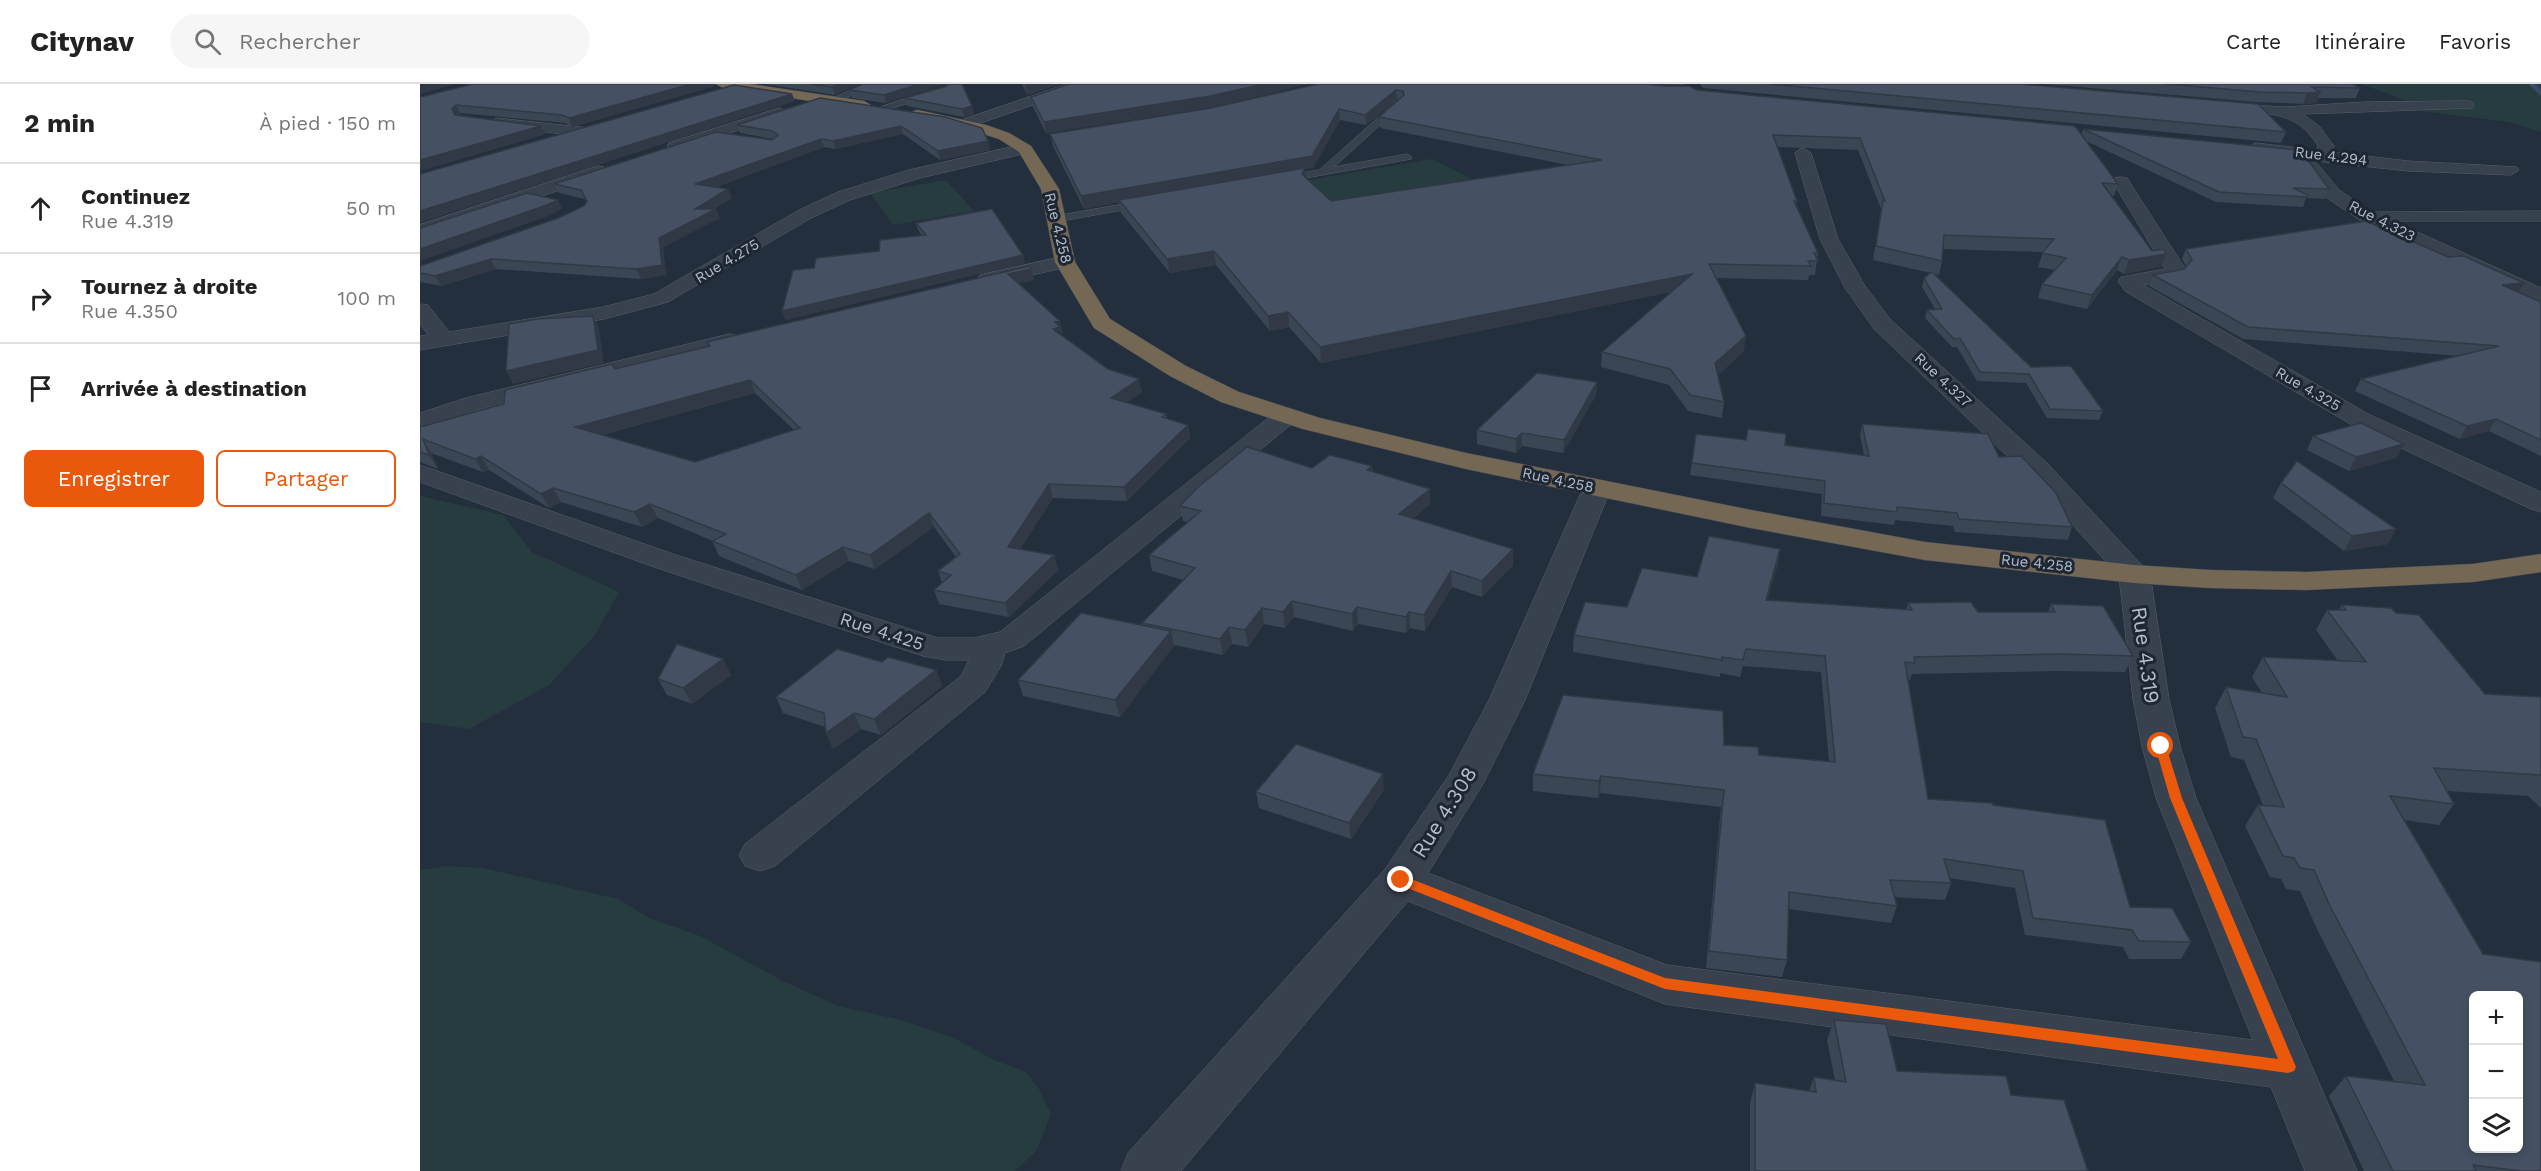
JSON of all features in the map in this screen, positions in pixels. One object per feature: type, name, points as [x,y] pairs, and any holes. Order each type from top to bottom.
[{"type":"highway","points":[[724,88],[827,99],[967,123],[1029,145]]},
{"type":"highway","name":"Rue 4.258","points":[[1029,145],[1050,189],[1065,262],[1102,323],[1178,371],[1230,397],[1312,424],[1455,459],[1925,551],[2134,574],[2210,579],[2306,581],[2473,573],[2541,563]]},
{"type":"street","points":[[778,92],[802,84]]},
{"type":"street","points":[[967,123],[1080,84]]},
{"type":"street","points":[[658,146],[680,144],[827,99]]},
{"type":"street","points":[[2207,106],[2284,111],[2358,106],[2466,105]]},
{"type":"street","points":[[2284,111],[2320,136],[2326,146],[2324,153],[2319,154]]},
{"type":"street","points":[[476,119],[635,138]]},
{"type":"street","points":[[545,142],[613,121]]},
{"type":"street","name":"Rue 4.275","points":[[420,343],[604,313],[652,301],[679,290],[805,214],[844,196],[915,174],[1029,145]]},
{"type":"street","name":"Rue 4.294","points":[[2236,146],[2408,166],[2511,170]]},
{"type":"street","name":"Rue 4.327","points":[[1803,153],[1829,239],[1855,288],[1882,324],[2038,470],[2134,574]]},
{"type":"street","name":"Rue 4.323","points":[[2319,154],[2303,159],[2315,169],[2333,194],[2366,216],[2541,296]]},
{"type":"street","points":[[420,231],[615,166]]},
{"type":"street","name":"Rue 4.325","points":[[2121,182],[2173,266],[2175,273],[2128,280],[2128,283],[2361,420],[2541,503]]},
{"type":"street","points":[[528,195],[561,201]]},
{"type":"street","points":[[2366,216],[2541,216]]},
{"type":"street","points":[[964,284],[1065,262]]},
{"type":"street","points":[[420,310],[443,339]]},
{"type":"street","points":[[420,421],[476,403],[755,335]]},
{"type":"street","name":"Rue 4.425","points":[[420,473],[665,561],[935,648],[965,652],[989,648],[1012,639],[1286,416]]},
{"type":"street","name":"Rue 4.308","points":[[1147,1171],[1401,880],[1465,782],[1491,731],[1597,488]]},
{"type":"street","name":"Rue 4.319","points":[[2134,574],[2151,699],[2161,746],[2176,798],[2331,1171]]},
{"type":"street","points":[[760,855],[973,684],[984,666],[989,648]]},
{"type":"street","points":[[1401,880],[1665,984],[2288,1067]]},
{"type":"lane","points":[[827,99],[873,84]]},
{"type":"lane","points":[[884,108],[945,89]]},
{"type":"lane","points":[[1321,172],[1399,104]]},
{"type":"lane","points":[[712,134],[732,137]]},
{"type":"lane","points":[[1263,183],[1407,157]]},
{"type":"lane","points":[[1056,219],[1160,201]]},
{"type":"green space","points":[[2361,84],[2541,84],[2541,132],[2509,122],[2421,111],[2400,98]]},
{"type":"green space","points":[[1432,159],[1474,180],[1339,205],[1303,181]]},
{"type":"green space","points":[[946,180],[974,211],[893,225],[870,193]]},
{"type":"green space","points":[[420,496],[503,515],[532,552],[619,592],[595,635],[549,685],[469,729],[420,722]]},
{"type":"green space","points":[[447,866],[483,868],[618,899],[649,918],[700,936],[785,982],[838,1006],[901,1020],[954,1038],[994,1060],[1026,1072],[1039,1089],[1051,1114],[1037,1150],[1015,1171],[420,1171],[420,870]]},
{"type":"building","points":[[473,84],[691,84],[569,118],[562,115],[456,105],[452,109],[455,115],[541,126],[420,160],[420,97]]},
{"type":"building","points":[[810,84],[840,84],[832,87]]},
{"type":"building","points":[[863,84],[919,84],[884,95],[849,90]]},
{"type":"building","points":[[948,84],[962,84],[972,106],[962,109],[905,98],[947,86]]},
{"type":"building","points":[[1069,84],[1264,84],[1210,96],[1044,122],[1031,97]]},
{"type":"building","points":[[1318,84],[1689,86],[1697,90],[2075,126],[2118,184],[2102,183],[2152,251],[2164,249],[2166,254],[2129,260],[2122,257],[2092,295],[2042,284],[2066,258],[2042,253],[2054,239],[1944,235],[1942,261],[1876,246],[1883,200],[1885,201],[1860,138],[1773,135],[1797,201],[1794,201],[1818,253],[1814,253],[1818,261],[1808,261],[1811,266],[1709,264],[1746,336],[1715,363],[1724,402],[1690,395],[1670,369],[1602,352],[1692,274],[1320,347],[1288,312],[1268,316],[1214,251],[1167,259],[1119,200],[1305,168],[1302,174],[1331,201],[1602,160],[1379,117],[1404,95],[1403,91],[1396,90],[1365,115],[1339,109],[1312,156],[1081,196],[1050,134],[1211,108]]},
{"type":"building","points":[[1770,84],[2019,84],[2258,104],[2286,132]]},
{"type":"building","points":[[2166,84],[2352,84],[2360,88],[2312,87],[2320,92],[2307,93],[2260,92]]},
{"type":"building","points":[[734,85],[792,94],[420,211],[420,174]]},
{"type":"building","points":[[820,98],[945,117],[982,128],[988,141],[938,151],[901,126],[833,141],[821,139],[695,184],[728,189],[695,209],[716,209],[659,238],[662,265],[636,269],[491,259],[435,276],[420,273],[420,266],[558,218],[584,206],[587,201],[581,190],[554,184],[716,132],[772,140],[778,135],[772,131],[737,125]]},
{"type":"building","points":[[2083,129],[2297,150],[2311,164],[2329,189],[2293,188],[2308,195],[2307,197],[2219,192]]},
{"type":"building","points":[[527,193],[558,200],[420,249],[420,228]]},
{"type":"building","points":[[992,209],[1023,255],[782,311],[793,270],[814,268],[816,258],[879,251],[880,240],[926,235],[916,223]]},
{"type":"building","points":[[2366,221],[2448,257],[2463,256],[2524,283],[2502,285],[2541,302],[2541,440],[2496,419],[2467,426],[2361,379],[2499,346],[2248,327],[2153,275],[2184,269],[2192,260],[2186,249]]},
{"type":"building","points":[[1030,266],[1031,269],[1008,274],[1060,321],[1055,322],[1060,327],[1053,329],[1108,369],[1139,379],[1111,398],[1166,414],[1162,417],[1188,425],[1124,487],[1049,484],[1008,547],[1054,555],[1005,603],[934,590],[951,575],[938,571],[960,554],[929,513],[870,555],[843,547],[796,575],[712,541],[726,534],[650,504],[634,512],[553,488],[541,494],[481,456],[475,459],[423,439],[429,455],[420,452],[420,427],[504,404],[505,390],[612,364],[615,369],[710,346],[707,342]],"holes":[[[750,380],[800,428],[695,462],[575,427]]]},
{"type":"building","points":[[1932,272],[2031,367],[2071,366],[2103,411],[2050,409],[2029,374],[1980,372],[1960,338],[1954,339],[1927,310],[1942,309],[1924,278]]},
{"type":"building","points":[[593,316],[598,350],[506,371],[509,324],[537,319]]},
{"type":"building","points":[[1537,373],[1597,382],[1564,440],[1522,433],[1516,439],[1477,430]]},
{"type":"building","points":[[2361,423],[2404,444],[2356,457],[2313,436]]},
{"type":"building","points":[[1862,424],[1988,434],[1999,457],[2021,456],[2056,493],[2072,527],[1959,519],[1957,513],[1897,507],[1897,512],[1824,503],[1825,481],[1692,463],[1696,434],[1746,440],[1748,429],[1786,434],[1785,445],[1869,456]]},
{"type":"building","points":[[1247,447],[1312,468],[1330,455],[1372,466],[1367,470],[1430,489],[1399,514],[1513,549],[1482,581],[1451,571],[1424,615],[1409,612],[1406,617],[1357,607],[1352,614],[1292,601],[1283,612],[1262,608],[1245,630],[1229,627],[1220,639],[1142,623],[1195,568],[1149,555],[1201,511],[1180,506],[1197,488]]},
{"type":"building","points":[[2297,461],[2396,529],[2352,536],[2281,483]]},
{"type":"building","points":[[1709,536],[1780,549],[1766,600],[1912,610],[1908,603],[1971,602],[1978,612],[2055,612],[2051,604],[2103,606],[2133,656],[2062,654],[1914,657],[1915,663],[1905,662],[1928,799],[1992,803],[1993,805],[2105,820],[2130,907],[2172,908],[2191,942],[2139,941],[2132,930],[2033,918],[2023,871],[1944,859],[1951,883],[1890,880],[1897,906],[1789,892],[1787,960],[1709,951],[1724,790],[1601,776],[1599,781],[1533,774],[1563,695],[1723,711],[1724,745],[1758,747],[1759,755],[1835,762],[1825,656],[1746,649],[1743,660],[1722,657],[1722,660],[1574,635],[1585,602],[1627,607],[1642,568],[1697,577]]},
{"type":"building","points":[[2342,605],[2391,608],[2396,613],[2419,615],[2485,694],[2541,697],[2541,775],[2434,768],[2454,804],[2390,796],[2483,954],[2541,962],[2541,1171],[2520,1171],[2473,1165],[2476,1171],[2393,1171],[2346,1076],[2425,1085],[2330,906],[2314,870],[2300,868],[2294,858],[2283,856],[2258,805],[2284,807],[2256,739],[2243,737],[2226,687],[2287,697],[2263,657],[2366,662],[2327,610],[2346,610]]},
{"type":"building","points":[[1081,613],[1171,631],[1115,700],[1018,680]]},
{"type":"building","points":[[677,644],[723,659],[683,688],[658,679]]},
{"type":"building","points":[[837,649],[882,662],[888,657],[936,670],[874,719],[854,713],[826,733],[824,713],[776,697]]},
{"type":"building","points":[[1296,744],[1383,774],[1349,823],[1256,792]]},
{"type":"building","points":[[1834,1020],[1886,1024],[1897,1071],[2006,1076],[2011,1095],[2064,1100],[2088,1171],[1755,1171],[1755,1083],[1816,1092],[1814,1077],[1846,1082]]},
{"type":"waterway","points":[[2532,84],[2541,93]]},
{"type":"route","points":[[1401,880],[1665,984],[2288,1067],[2176,798],[2161,746]]}]
